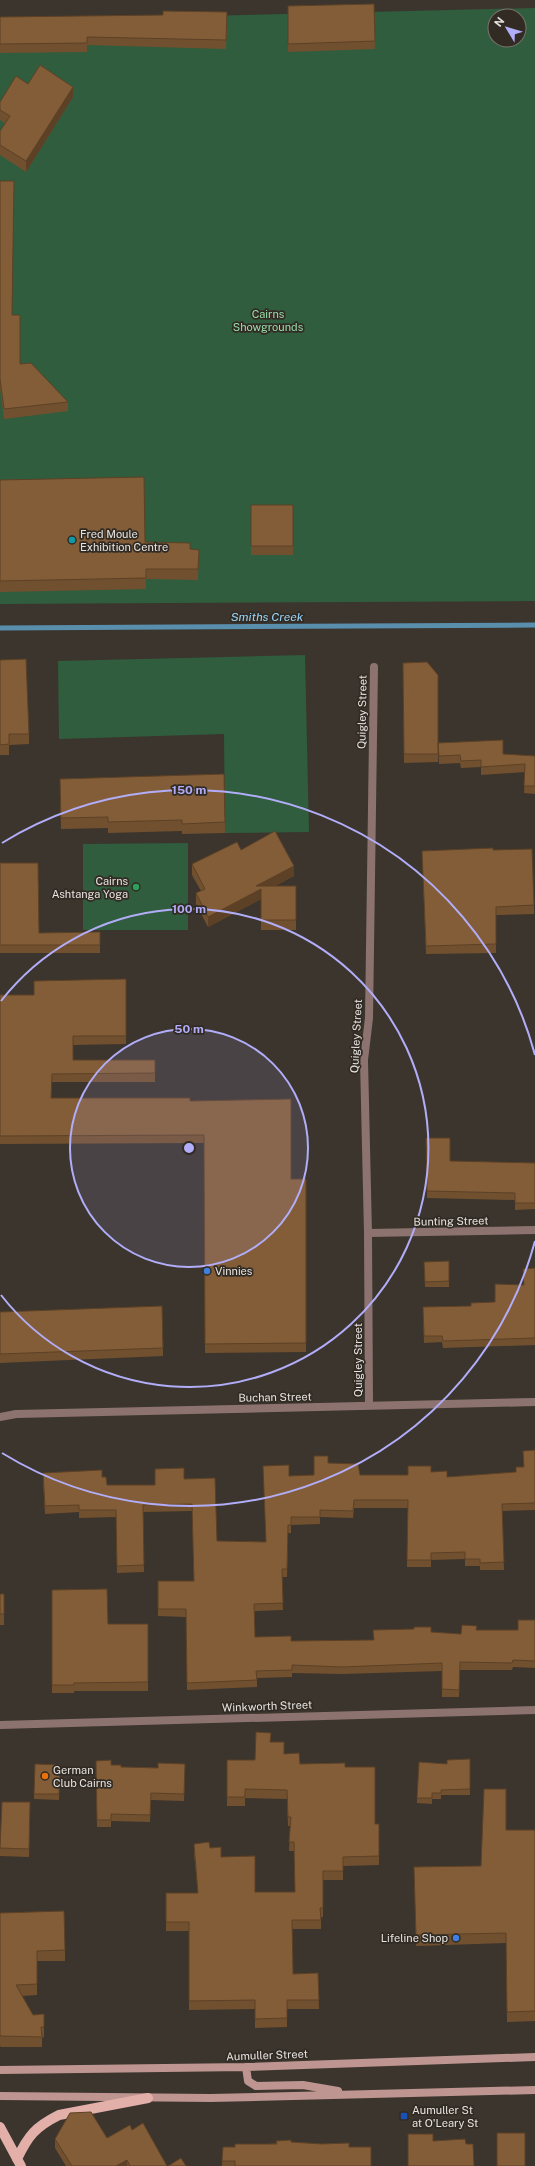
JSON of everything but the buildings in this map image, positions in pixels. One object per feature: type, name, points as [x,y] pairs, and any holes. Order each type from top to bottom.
[{"type":"main road","name":"Aumuller Street","points":[[0,2070],[246,2067],[535,2057]]},
{"type":"main road","points":[[246,2067],[248,2081],[256,2086],[303,2085],[355,2094]]},
{"type":"main road","points":[[0,2096],[210,2098],[535,2090]]},
{"type":"main road","points":[[19,2163],[27,2138],[49,2120],[59,2116],[148,2098]]},
{"type":"main road","points":[[0,2127],[19,2163]]},
{"type":"street","name":"Quigley Street","points":[[369,1406],[368,1233],[364,1060],[369,1018],[374,667]]},
{"type":"street","name":"Bunting Street","points":[[368,1233],[535,1230]]},
{"type":"street","name":"Buchan Street","points":[[0,1413],[16,1414],[535,1402]]},
{"type":"street","name":"Buchan Street","points":[[0,1417],[16,1414]]},
{"type":"street","name":"Winkworth Street","points":[[0,1725],[535,1710]]},
{"type":"green space","name":"Cairns Showgrounds","points":[[527,8],[535,8],[535,601],[0,604],[0,21],[487,9],[487,48],[527,48]]},
{"type":"green space","points":[[305,655],[309,832],[225,833],[224,734],[59,739],[58,661]]},
{"type":"green space","name":"Cairns Ashtanga Yoga","points":[[188,843],[188,930],[83,930],[83,844]]},
{"type":"waterway","name":"Smiths Creek","points":[[0,628],[535,625]]},
{"type":"place","name":"Fred Moule Exhibition Centre","points":[[72,540]]},
{"type":"place","name":"Cairns Ashtanga Yoga","points":[[136,887]]},
{"type":"place","name":"Vinnies","points":[[207,1271]]},
{"type":"place","name":"German Club Cairns","points":[[45,1776]]},
{"type":"place","name":"Lifeline Shop","points":[[456,1938]]},
{"type":"place","name":"Aumuller St at O'Leary St","points":[[404,2116]]}]
